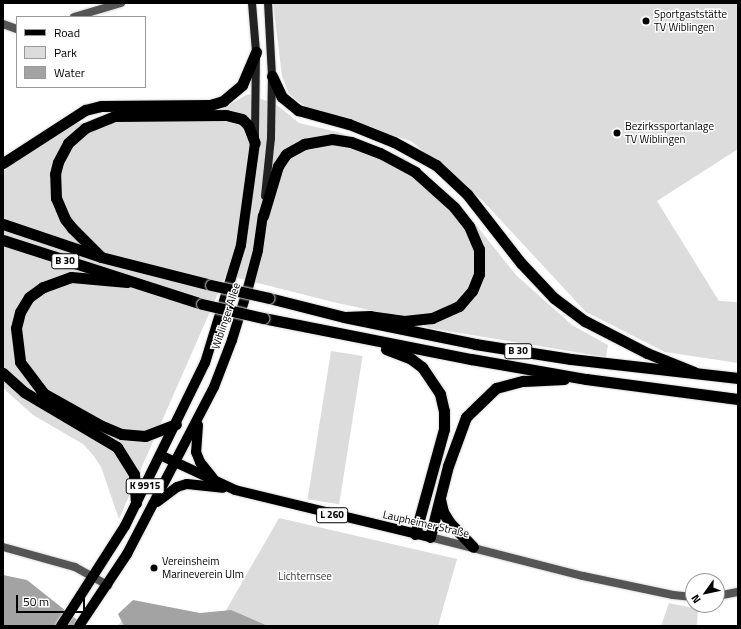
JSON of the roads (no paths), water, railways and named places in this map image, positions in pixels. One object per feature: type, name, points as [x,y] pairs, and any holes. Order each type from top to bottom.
[{"type":"highway","points":[[3,162],[85,110],[101,106],[210,104],[223,101],[242,85],[256,52]]},
{"type":"highway","points":[[272,76],[282,97],[298,110],[349,124],[394,142],[436,165],[467,194],[520,263],[554,298],[584,321],[647,353],[694,372]]},
{"type":"highway","points":[[101,257],[65,219],[56,198],[55,174],[58,162],[68,143],[85,128],[114,116],[226,115],[242,119],[248,125],[255,143]]},
{"type":"highway","points":[[263,216],[278,166],[286,154],[304,144],[332,139],[350,142],[380,153],[415,172],[454,207],[470,226],[479,249],[479,274],[472,291],[458,306],[432,318],[404,321],[370,316],[344,317]]},
{"type":"highway","name":"B 30","points":[[3,224],[101,257],[344,317],[468,342],[571,359],[738,378]]},
{"type":"highway","name":"B 30","points":[[3,240],[127,282],[202,304],[263,318],[362,338],[586,378],[738,399]]},
{"type":"highway","points":[[127,282],[71,277],[43,287],[29,297],[20,312],[16,328],[20,362],[43,393],[100,425],[121,434],[146,436],[176,424]]},
{"type":"highway","points":[[362,338],[375,347],[410,358],[422,367],[440,394],[444,411],[444,429],[414,534]]},
{"type":"highway","points":[[3,373],[24,392],[117,447],[134,474],[136,503]]},
{"type":"highway","points":[[430,537],[460,427],[466,417],[484,397],[496,388],[523,381],[586,378]]},
{"type":"highway","points":[[440,498],[443,512],[450,523],[473,547]]},
{"type":"main road","name":"Wiblinger Allee","points":[[95,576],[130,517],[205,363],[241,245],[255,143],[256,52],[252,3]]},
{"type":"main road","name":"Wiblinger Allee","points":[[79,626],[108,585],[154,505],[202,410],[232,340],[258,250],[263,216],[271,138],[272,76],[268,3]]},
{"type":"main road","name":"L 260","points":[[202,410],[197,432],[196,452],[200,462],[216,481]]},
{"type":"main road","name":"Laupheimer Straße","points":[[160,455],[235,490],[430,537]]},
{"type":"main road","points":[[154,505],[177,487],[187,484],[235,490]]},
{"type":"main road","name":"K 9915","points":[[62,626],[95,576]]},
{"type":"street","points":[[77,16],[121,3]]},
{"type":"street","points":[[3,24],[16,29]]},
{"type":"street","name":"Laupheimer Straße","points":[[430,537],[583,576],[685,596]]},
{"type":"street","points":[[3,547],[95,576],[108,585]]},
{"type":"street","points":[[725,595],[738,592]]},
{"type":"water","points":[[3,575],[27,580],[85,626],[3,626]]},
{"type":"water","points":[[133,600],[200,613],[231,610],[268,626],[124,626],[118,614]]},
{"type":"place","name":"Sportgaststätte TV Wiblingen","points":[[646,21]]},
{"type":"place","name":"Bezirkssportanlage TV Wiblingen","points":[[617,133]]},
{"type":"place","name":"Vereinsheim Marineverein Ulm","points":[[154,568]]},
{"type":"park label","name":"Lichternsee","points":[[305,576]]}]
